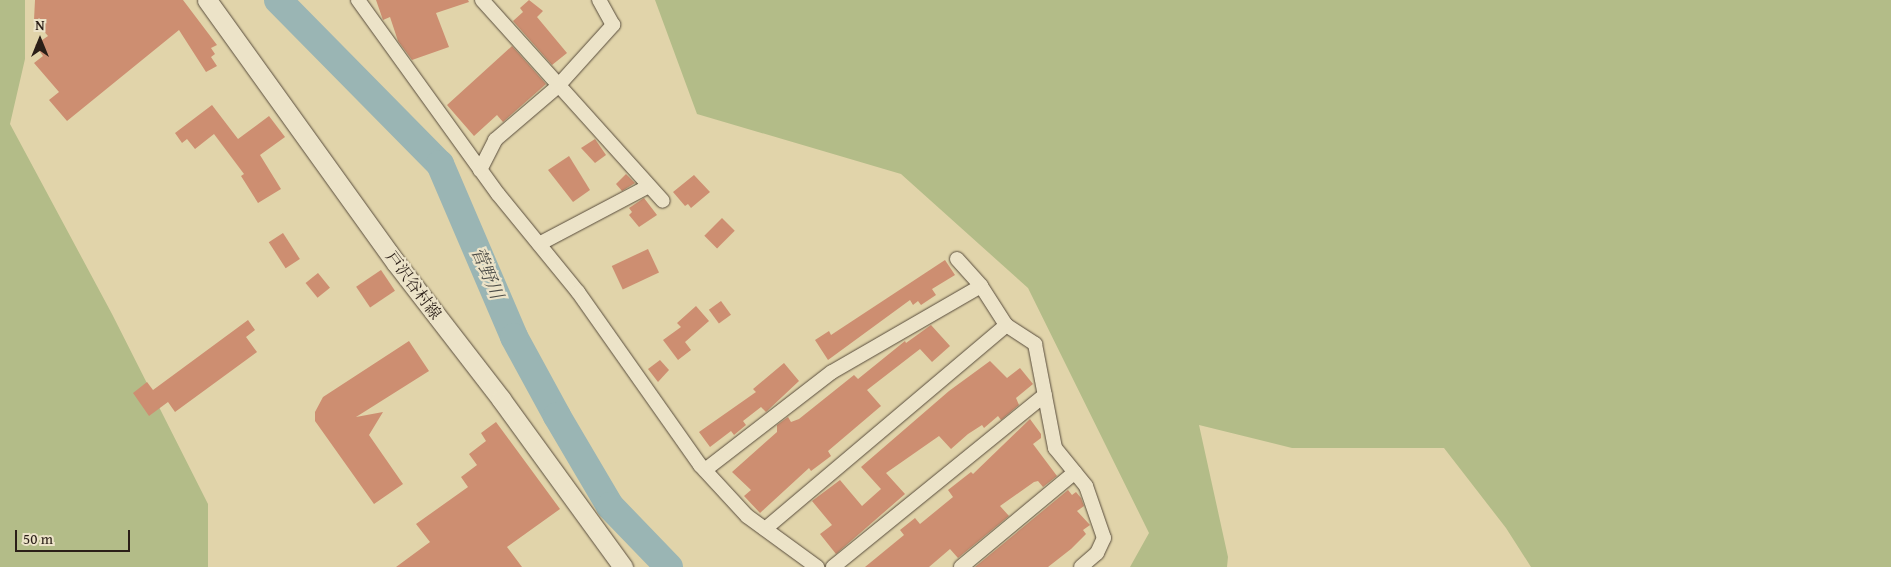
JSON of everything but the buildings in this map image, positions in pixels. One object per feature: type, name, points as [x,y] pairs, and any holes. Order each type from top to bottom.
[{"type":"main road","name":"戸沢谷村線","points":[[207,0],[396,263],[501,399],[623,567]]},
{"type":"street","points":[[358,0],[480,170],[578,292],[705,470],[747,516],[817,567]]},
{"type":"street","points":[[482,0],[557,87],[663,201]]},
{"type":"street","points":[[480,170],[495,140],[557,87],[613,25],[599,0]]},
{"type":"street","points":[[539,244],[649,186]]},
{"type":"street","points":[[957,259],[981,286],[1006,326],[1035,344],[1055,448],[1086,486],[1104,538],[1097,553],[1081,567]]},
{"type":"street","points":[[705,470],[832,372],[981,286]]},
{"type":"street","points":[[765,530],[1006,326]]},
{"type":"street","points":[[833,567],[1045,395]]},
{"type":"street","points":[[961,567],[1075,472]]},
{"type":"green space","points":[[0,0],[25,0],[25,59],[10,124],[112,314],[208,504],[208,567],[0,567]]},
{"type":"green space","points":[[655,0],[1891,0],[1891,567],[1531,567],[1506,528],[1444,448],[1292,448],[1199,425],[1228,557],[1227,567],[1130,567],[1149,533],[1028,288],[901,174],[697,114]]},
{"type":"waterway","name":"菅野川","points":[[278,0],[440,164],[514,337],[557,416],[610,506],[669,567]]}]
